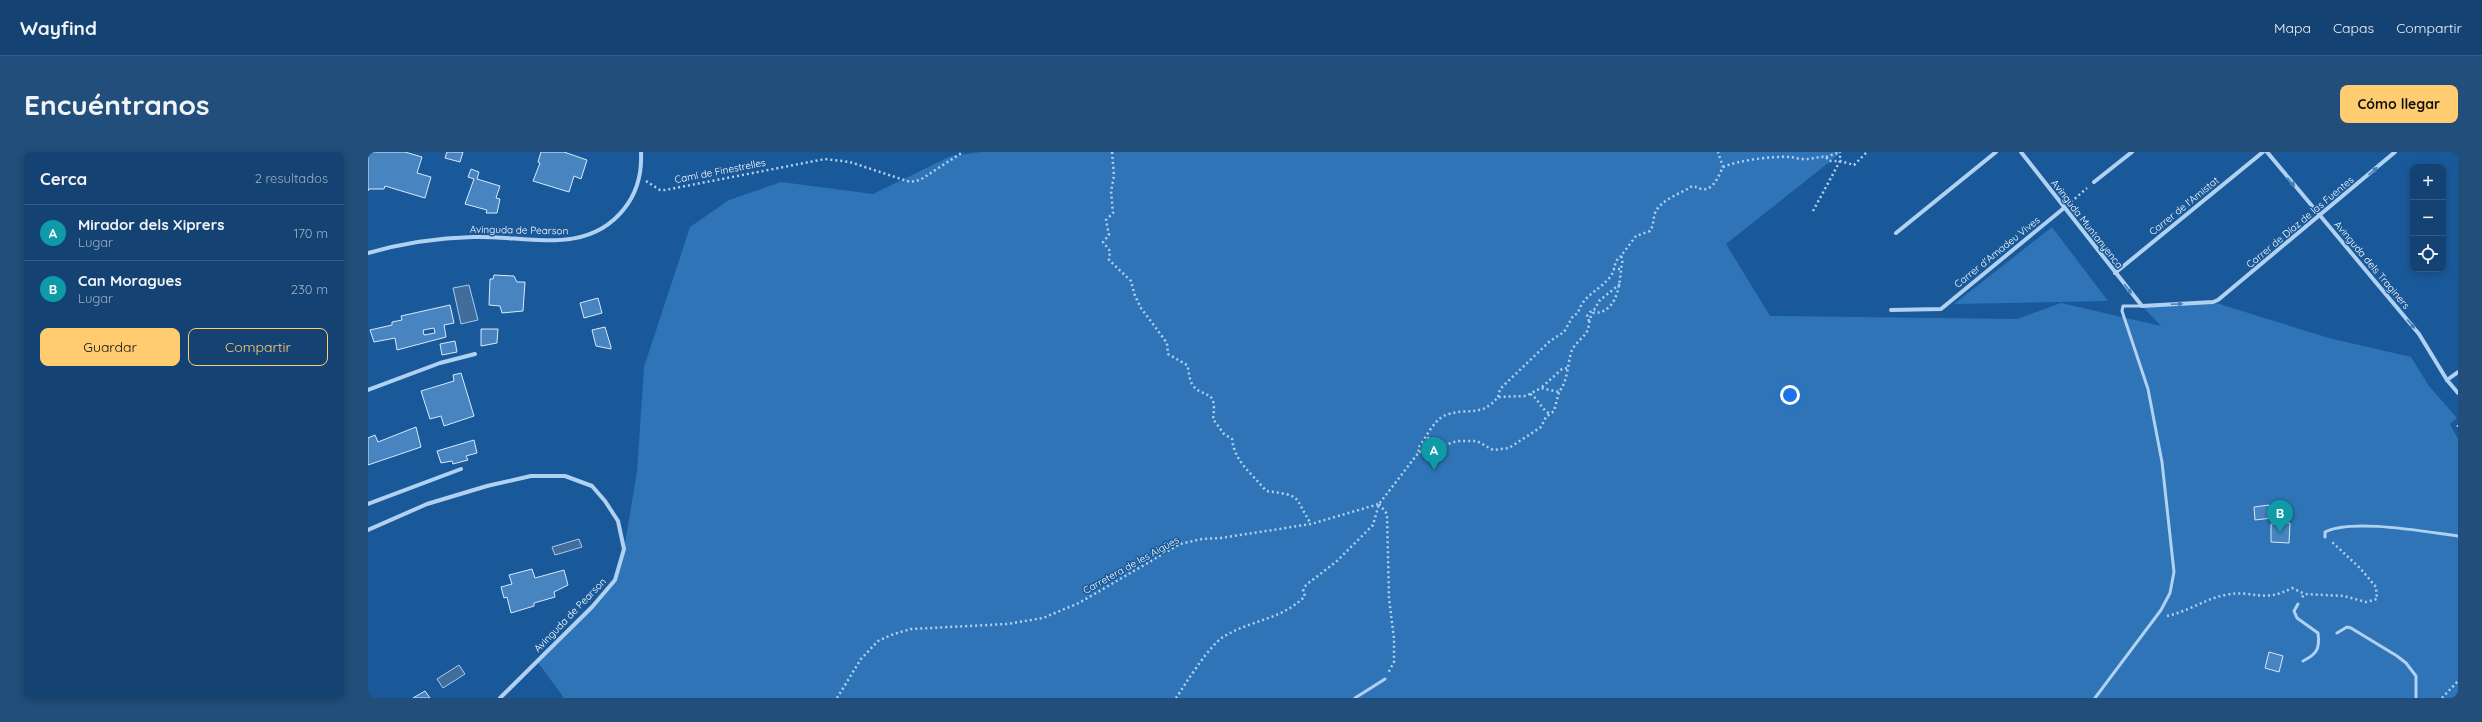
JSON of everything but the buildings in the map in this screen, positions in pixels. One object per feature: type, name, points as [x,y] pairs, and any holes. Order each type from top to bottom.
[{"type":"street","name":"Avinguda de Pearson","points":[[368,253],[401,244],[438,239],[475,237],[529,240],[578,239],[602,230],[617,218],[630,201],[639,176],[640,152]]},
{"type":"street","points":[[1896,233],[1996,152]]},
{"type":"street","name":"Avinguda Muntanyenca","points":[[2021,152],[2142,306]]},
{"type":"street","points":[[2094,182],[2132,152]]},
{"type":"street","name":"Carrer de l'Amistat","points":[[2115,273],[2263,152]]},
{"type":"street","name":"Avinguda dels Traginers","points":[[2267,152],[2419,334],[2447,380],[2458,393]]},
{"type":"street","name":"Carrer de Díaz de las Fuentes","points":[[2142,306],[2213,302],[2320,216],[2395,152]]},
{"type":"street","name":"Carrer d'Amadeu Vives","points":[[1891,310],[1941,309],[2064,208]]},
{"type":"street","points":[[368,390],[440,363],[475,354]]},
{"type":"street","points":[[2447,380],[2458,372]]},
{"type":"street","points":[[368,504],[461,469]]},
{"type":"street","name":"Avinguda de Pearson","points":[[368,530],[428,504],[487,486],[531,476],[565,476],[592,486],[605,501],[618,520],[624,550],[615,580],[592,607],[500,698]]},
{"type":"lane","points":[[2095,698],[2155,618],[2170,593],[2174,560],[2162,462],[2148,389],[2122,311],[2124,306],[2142,306]]},
{"type":"lane","points":[[2325,537],[2325,532],[2333,528],[2375,526],[2458,536]]},
{"type":"lane","points":[[2298,604],[2294,611],[2297,618],[2318,633],[2320,646],[2315,655],[2303,661]]},
{"type":"lane","points":[[2337,632],[2347,627],[2351,628],[2397,656],[2416,676],[2416,698]]},
{"type":"lane","points":[[1354,698],[1385,679]]},
{"type":"path","name":"Camí de Finestrelles","points":[[639,176],[660,190],[665,190],[825,158],[850,162],[904,181],[915,182],[963,152]]},
{"type":"path","points":[[1112,152],[1114,176],[1111,191],[1113,213],[1106,220],[1109,234],[1103,242],[1110,251],[1109,260],[1132,281],[1135,296],[1141,308],[1167,342],[1168,354],[1187,365],[1192,384],[1213,400],[1213,419],[1224,434],[1232,439],[1234,452],[1241,464],[1255,477],[1266,491],[1287,493],[1295,496],[1311,524]]},
{"type":"path","points":[[1176,698],[1197,666],[1221,638],[1246,625],[1280,615],[1297,604],[1305,596],[1303,591],[1306,585],[1337,561],[1373,525],[1379,504],[1419,452],[1418,448],[1428,437],[1433,425],[1446,415],[1465,412],[1473,413],[1492,404],[1498,397],[1500,389],[1546,347],[1550,340],[1564,332],[1570,320],[1578,313],[1581,303],[1610,278],[1617,258],[1621,256],[1636,236],[1650,231],[1654,223],[1656,212],[1670,198],[1692,186],[1702,189],[1709,188],[1716,181],[1723,167],[1718,152]]},
{"type":"path","points":[[1723,167],[1738,162],[1770,158],[1791,157],[1804,160],[1814,156],[1826,157],[1840,152],[1840,161],[1813,211]]},
{"type":"path","points":[[1826,157],[1829,161],[1840,161],[1854,165],[1868,152]]},
{"type":"path","points":[[2073,200],[2094,182]]},
{"type":"path","points":[[1595,312],[1608,310],[1615,300],[1620,284],[1621,269],[1624,262],[1621,256]]},
{"type":"path","points":[[1613,269],[1621,269]]},
{"type":"path","points":[[1429,446],[1442,446],[1457,441],[1477,441],[1493,450],[1509,448],[1541,427],[1546,417],[1554,411],[1559,392],[1564,386],[1571,352],[1574,345],[1586,333],[1589,321],[1600,300],[1620,284]]},
{"type":"path","points":[[1498,397],[1529,394],[1547,384],[1562,369],[1568,368]]},
{"type":"path","points":[[1547,384],[1548,388]]},
{"type":"path","points":[[1541,388],[1548,388],[1559,392]]},
{"type":"path","points":[[1529,394],[1535,397],[1540,408],[1550,414]]},
{"type":"path","points":[[1419,452],[1425,451],[1429,446],[1428,437]]},
{"type":"path","points":[[1379,504],[1386,514],[1390,598],[1394,639],[1394,662],[1385,679]]},
{"type":"path","name":"Carretera de les Aigües","points":[[837,698],[861,659],[878,641],[894,634],[911,629],[1007,624],[1043,618],[1079,603],[1180,544],[1202,539],[1221,538],[1311,524],[1379,504]]},
{"type":"path","points":[[2155,618],[2178,614],[2226,594],[2251,594],[2266,597],[2278,595],[2292,588],[2305,594],[2344,596],[2366,602],[2377,599],[2376,587],[2368,577],[2336,545],[2325,537]]},
{"type":"path","points":[[2298,604],[2305,594]]},
{"type":"path","points":[[2442,698],[2458,681]]},
{"type":"shaded area","points":[[981,152],[1842,152],[1726,244],[1770,316],[2017,319],[2061,303],[2161,326],[2142,306],[2213,302],[2329,338],[2411,357],[2429,386],[2457,418],[2450,424],[2458,439],[2458,698],[564,698],[537,661],[615,580],[624,549],[637,472],[644,367],[690,227],[729,200],[781,182],[873,194],[951,156]]},
{"type":"shaded area","points":[[2052,227],[2108,301],[1954,304]]},
{"type":"shaded area","points":[[469,285],[478,320],[461,324],[453,288]]},
{"type":"shaded area","points":[[579,539],[582,547],[555,555],[552,547]]},
{"type":"shaded area","points":[[459,665],[465,674],[443,688],[437,679]]},
{"type":"place","name":"Mirador dels Xiprers","points":[[1434,470]]},
{"type":"place","name":"Can Moragues","points":[[2280,533]]}]
